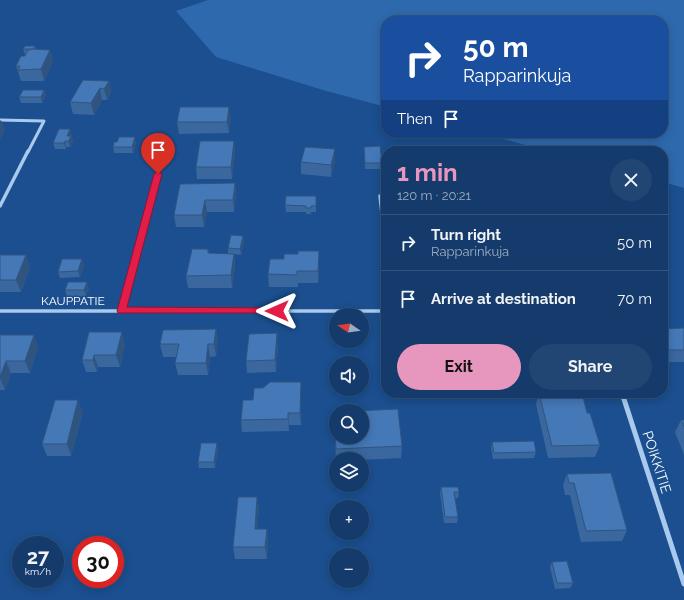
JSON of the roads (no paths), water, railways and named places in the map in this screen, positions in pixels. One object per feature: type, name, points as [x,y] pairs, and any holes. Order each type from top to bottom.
[{"type":"street","points":[[0,120],[44,121],[0,206]]},
{"type":"street","points":[[121,311],[158,174]]},
{"type":"street","points":[[380,196],[381,205]]},
{"type":"street","name":"KAUPPATIE","points":[[0,311],[381,311]]},
{"type":"street","name":"POIKKITIE","points":[[624,398],[684,584]]}]
